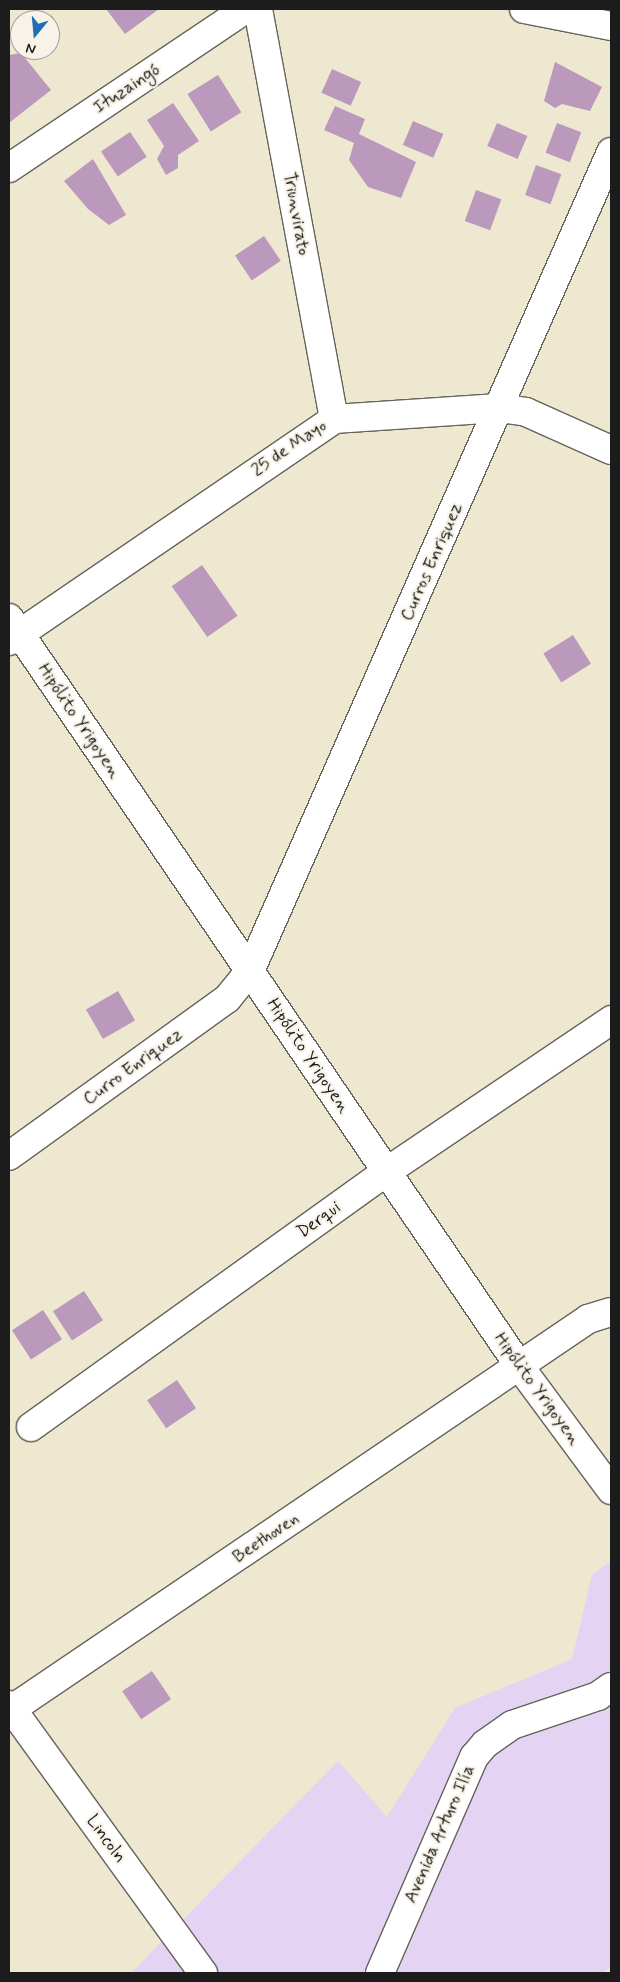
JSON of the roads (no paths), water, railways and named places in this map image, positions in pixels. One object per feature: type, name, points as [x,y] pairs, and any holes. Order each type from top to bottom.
[{"type":"street","name":"Ituzaingó","points":[[9,168],[246,9]]},
{"type":"street","name":"Triunvirato","points":[[258,9],[334,419]]},
{"type":"street","points":[[524,9],[611,26]]},
{"type":"street","name":"Curros Enriquez","points":[[250,971],[500,408],[611,152]]},
{"type":"street","name":"25 de Mayo","points":[[12,631],[334,419],[500,408],[526,412],[611,450]]},
{"type":"street","name":"Hipólito Yrigoyen","points":[[12,631],[250,971],[520,1367],[611,1490]]},
{"type":"street","name":"Curro Enriquez","points":[[9,1156],[227,999],[250,971]]},
{"type":"street","name":"Derqui","points":[[31,1427],[386,1172],[611,1020]]},
{"type":"street","name":"Beethoven","points":[[10,1707],[520,1367],[588,1319],[611,1312]]},
{"type":"street","name":"Avenida Arturo Ilía","points":[[380,1973],[474,1757],[485,1744],[512,1725],[598,1696],[611,1687]]},
{"type":"street","name":"Lincoln","points":[[10,1707],[203,1973]]}]
